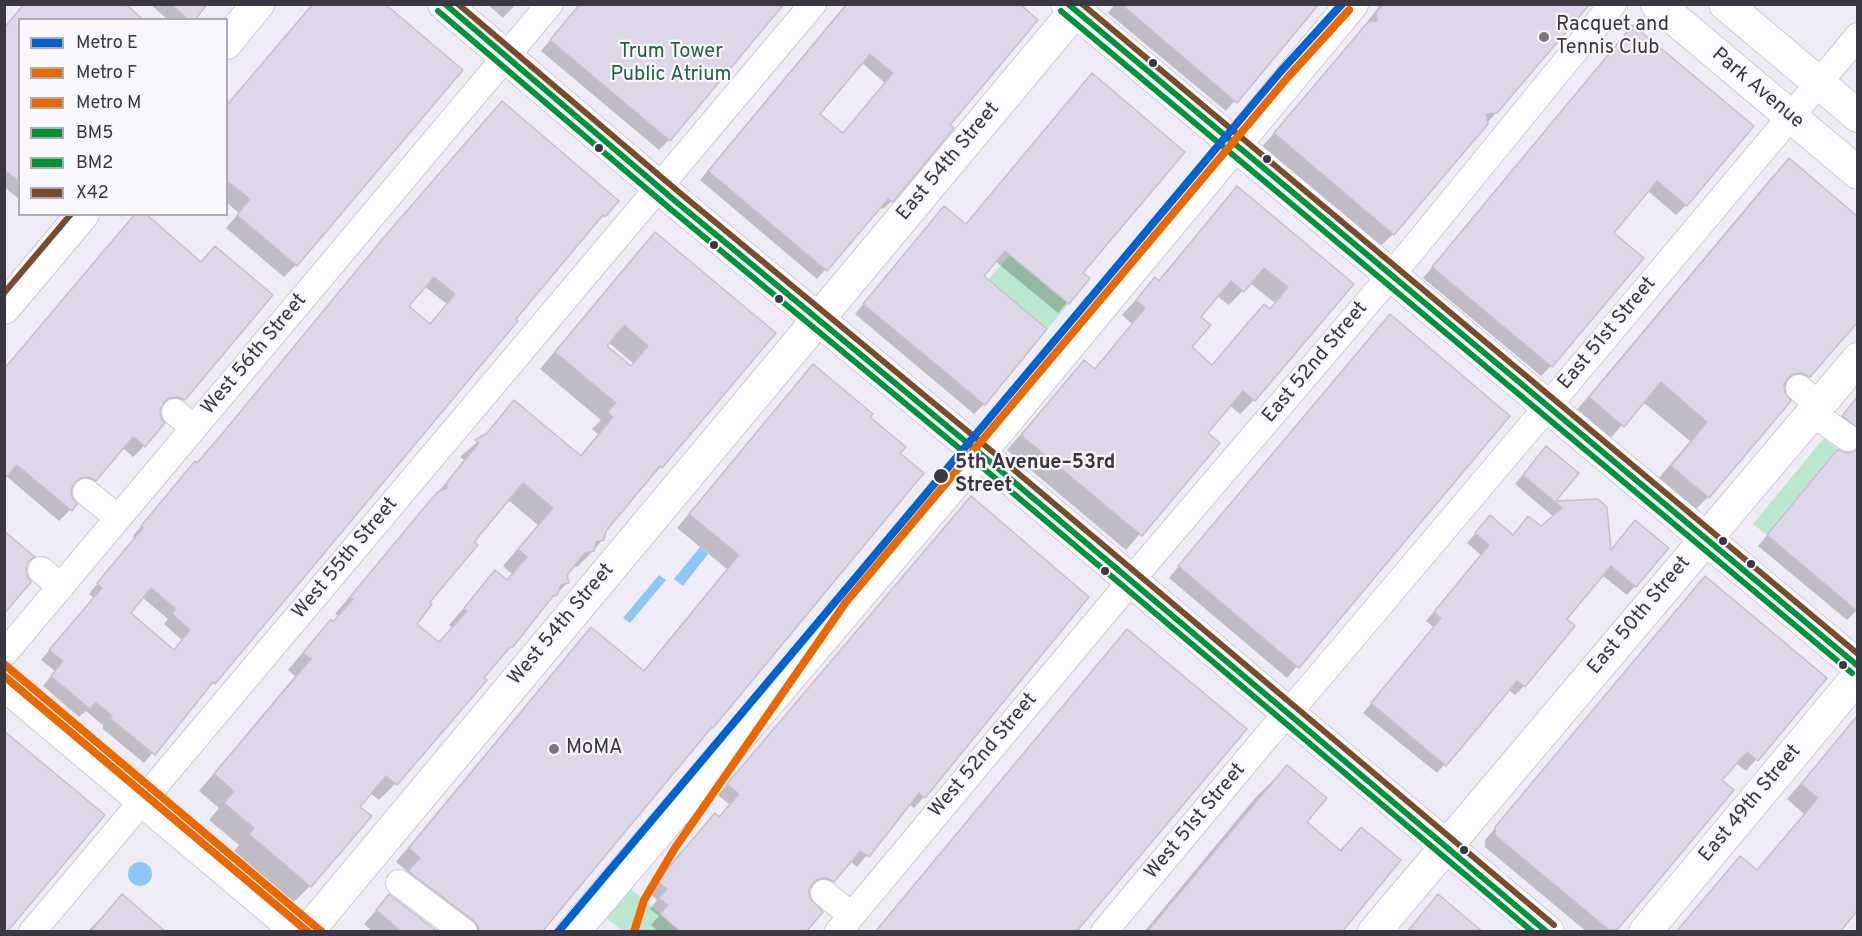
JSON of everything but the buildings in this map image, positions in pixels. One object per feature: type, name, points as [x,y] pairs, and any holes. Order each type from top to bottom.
[{"type":"main road","points":[[228,41],[258,4]]},
{"type":"main road","points":[[444,4],[660,188],[1548,932]]},
{"type":"main road","points":[[573,932],[823,654],[978,453],[1352,4]]},
{"type":"main road","name":"Park Avenue","points":[[1657,4],[1857,173]]},
{"type":"main road","points":[[1725,4],[1857,116]]},
{"type":"main road","points":[[1074,7],[1857,666]]},
{"type":"main road","name":"East 54th Street","points":[[818,319],[1074,7]]},
{"type":"main road","points":[[4,308],[81,216]]},
{"type":"main road","name":"West 54th Street","points":[[307,932],[818,319]]},
{"type":"main road","name":"East 50th Street","points":[[1374,932],[1706,539],[1810,402],[1857,359]]},
{"type":"main road","name":"East 49th Street","points":[[1645,932],[1857,676]]},
{"type":"main road","points":[[4,684],[299,932]]},
{"type":"street","name":"West 56th Street","points":[[4,654],[118,518],[184,420],[506,57],[550,4]]},
{"type":"street","name":"West 55th Street","points":[[32,932],[813,4]]},
{"type":"street","name":"East 52nd Street","points":[[1131,582],[1391,275],[1613,4]]},
{"type":"street","name":"East 51st Street","points":[[1288,712],[1548,406],[1857,36]]},
{"type":"street","points":[[1810,402],[1848,438]]},
{"type":"street","points":[[86,492],[118,518]]},
{"type":"street","points":[[41,570],[61,587]]},
{"type":"street","name":"West 52nd Street","points":[[844,923],[1131,582]]},
{"type":"street","name":"West 51st Street","points":[[1104,932],[1288,712]]},
{"type":"street","points":[[399,883],[464,932]]},
{"type":"street","points":[[824,893],[844,923]]},
{"type":"green space","points":[[1010,255],[1069,304],[1047,329],[988,280]]},
{"type":"green space","points":[[1824,438],[1838,450],[1767,535],[1753,524]]},
{"type":"green space","points":[[618,878],[680,931],[623,931],[594,908]]},
{"type":"water","points":[[700,547],[708,554],[683,586],[674,579]]},
{"type":"water","points":[[659,575],[666,580],[630,623],[623,618]]},
{"type":"water","points":[[140,862],[148,866],[152,874],[148,882],[140,886],[132,882],[128,874],[132,866]]},
{"type":"metro line","name":"E","points":[[558,932],[1281,71],[1342,4]]},
{"type":"metro line","name":"F","points":[[634,932],[644,900],[675,848],[846,602],[1288,77],[1349,10]]},
{"type":"metro line","name":"M","points":[[4,664],[322,932]]},
{"type":"metro line","name":"F","points":[[4,676],[308,932]]},
{"type":"transit line","name":"BM5","points":[[445,4],[674,200],[988,460],[1547,932]]},
{"type":"transit line","name":"X42","points":[[458,4],[680,193],[994,453],[1554,925]]},
{"type":"transit line","name":"BM5","points":[[1068,4],[1858,666]]},
{"type":"transit line","name":"X42","points":[[1082,4],[1858,654]]},
{"type":"transit line","name":"BM2","points":[[438,11],[668,207],[982,467],[1533,932]]},
{"type":"transit line","name":"BM2","points":[[1061,11],[1852,673]]},
{"type":"transit line","name":"X42","points":[[4,293],[69,216]]},
{"type":"place","name":"Racquet and Tennis Club","points":[[1544,37]]},
{"type":"place","name":"5th Avenue–53rd Street","points":[[941,476]]},
{"type":"place","name":"MoMA","points":[[554,749]]},
{"type":"park label","name":"Trum Tower Public Atrium","points":[[671,64]]}]
